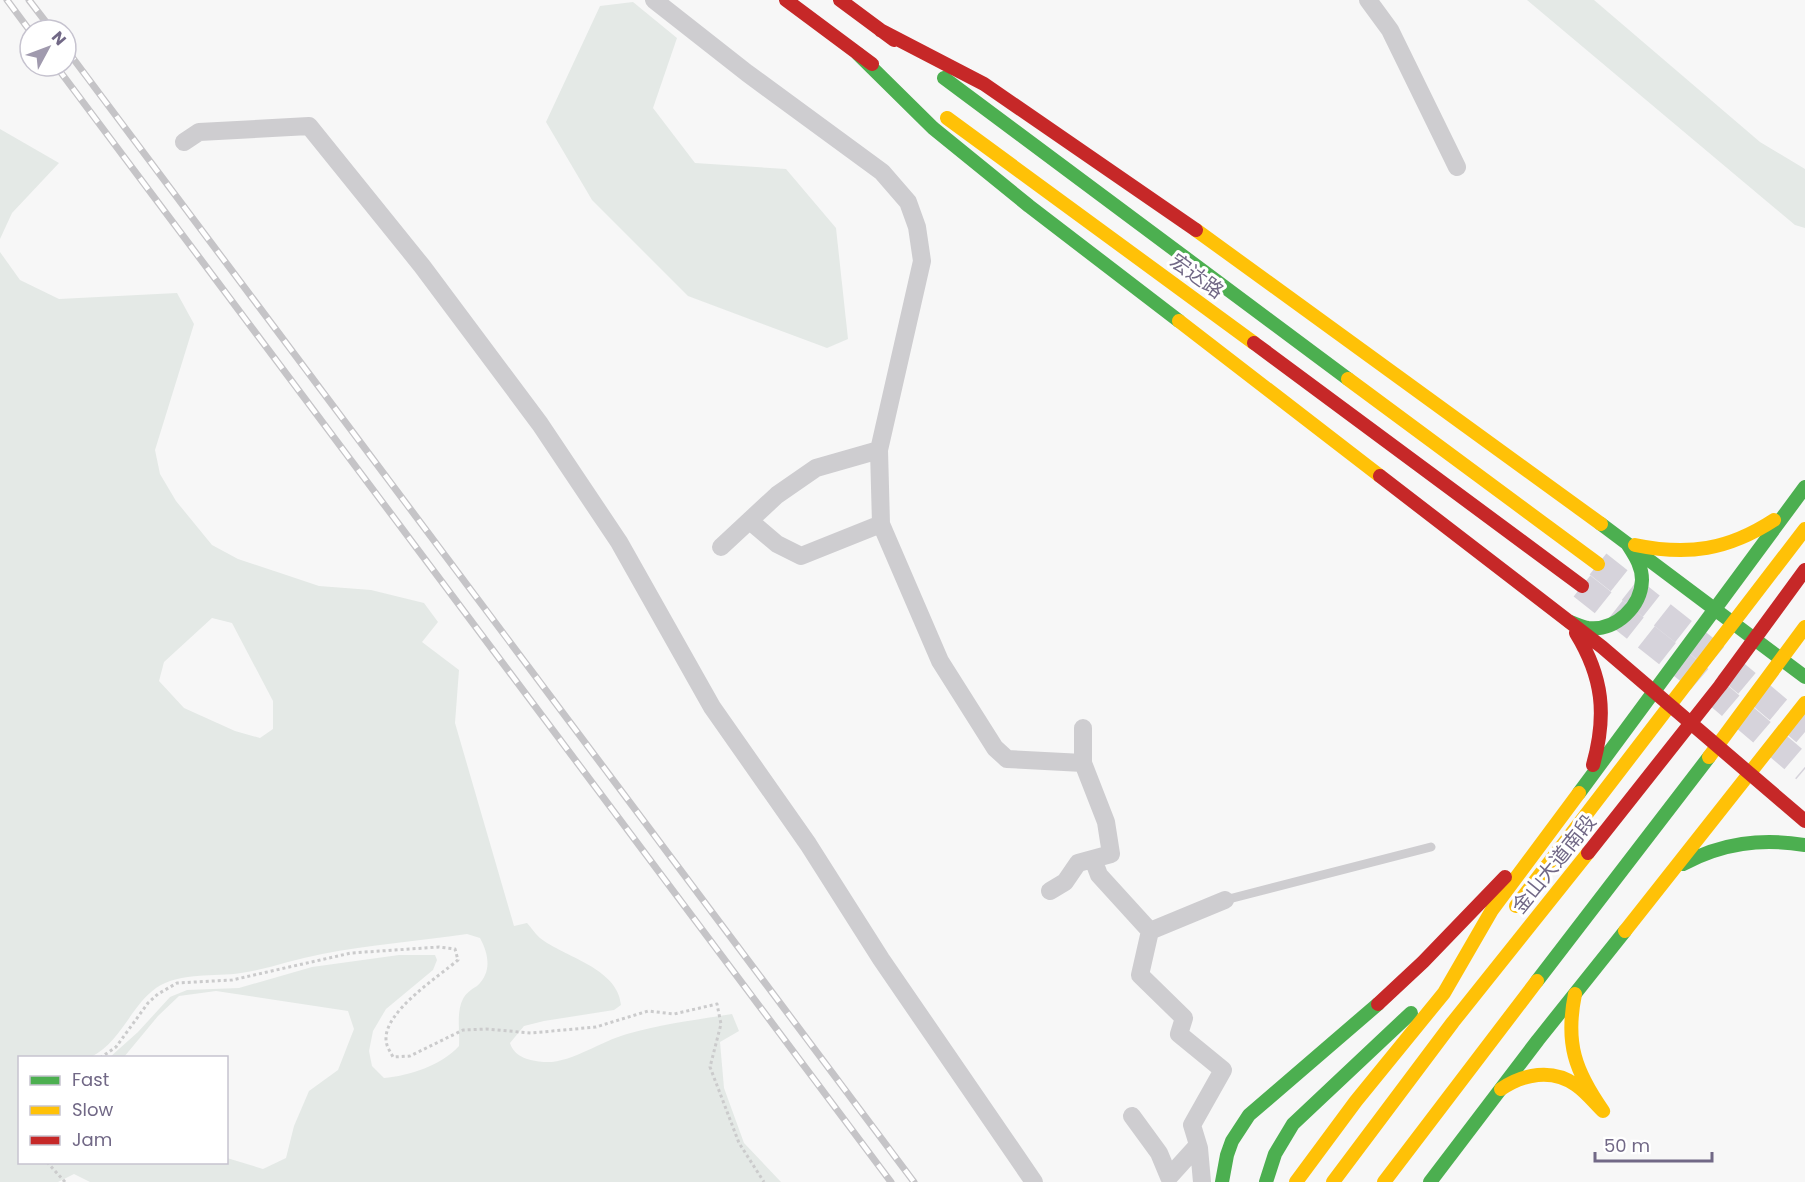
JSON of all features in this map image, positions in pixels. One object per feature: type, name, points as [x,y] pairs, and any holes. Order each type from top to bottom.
[{"type":"main road","name":"宏达路","points":[[786,0],[1582,586]]},
{"type":"main road","name":"宏达路","points":[[840,0],[1598,564]]},
{"type":"main road","points":[[880,30],[984,84],[1153,199],[1626,542],[1805,677]]},
{"type":"main road","points":[[858,54],[933,128],[1029,206],[1564,618],[1750,772],[1805,821]]},
{"type":"main road","points":[[1626,542],[1676,552],[1713,549],[1729,545],[1759,531],[1785,511],[1801,493]]},
{"type":"main road","points":[[1296,1182],[1356,1101],[1444,993],[1492,910],[1801,493]]},
{"type":"main road","points":[[1510,914],[1805,529]]},
{"type":"main road","points":[[1564,618],[1575,625],[1596,628],[1617,622],[1633,608],[1641,590],[1641,569],[1633,550],[1626,542]]},
{"type":"main road","name":"金山大道南段","points":[[1333,1182],[1454,1022],[1659,764],[1770,620],[1805,570]]},
{"type":"main road","points":[[1564,618],[1589,656],[1600,694],[1603,718],[1601,735],[1593,766],[1586,781]]},
{"type":"main road","points":[[1384,1182],[1483,1049],[1674,804],[1805,627]]},
{"type":"main road","points":[[1430,1182],[1497,1092],[1725,807],[1805,703]]},
{"type":"main road","points":[[1222,1182],[1227,1155],[1240,1127],[1249,1115],[1356,1024],[1423,962],[1556,821]]},
{"type":"main road","points":[[1674,870],[1705,853],[1738,843],[1773,840],[1805,845]]},
{"type":"main road","points":[[1266,1182],[1275,1154],[1293,1124],[1449,978],[1495,930]]},
{"type":"main road","points":[[1497,1092],[1525,1076],[1556,1076],[1574,1083],[1603,1111],[1586,1088],[1574,1058],[1570,1025],[1576,992]]},
{"type":"street","points":[[654,0],[747,73],[882,172],[908,202],[917,227],[922,261],[879,450],[881,524],[940,661],[995,748],[1007,759],[1083,763]]},
{"type":"street","points":[[1368,0],[1390,30],[1457,167]]},
{"type":"street","points":[[184,142],[199,132],[309,126],[422,266],[540,424],[619,542],[712,707],[808,844],[881,959],[1034,1182]]},
{"type":"street","points":[[721,547],[751,522],[777,495],[816,468],[879,450]]},
{"type":"street","points":[[751,522],[777,544],[801,556],[881,524]]},
{"type":"street","points":[[1050,891],[1065,882],[1078,863],[1111,854],[1106,822],[1083,763],[1083,728]]},
{"type":"street","points":[[1093,859],[1099,875],[1150,931]]},
{"type":"street","points":[[1150,931],[1225,900]]},
{"type":"street","points":[[1150,931],[1140,975],[1184,1018],[1179,1034],[1223,1070],[1191,1125],[1198,1145],[1202,1182]]},
{"type":"street","points":[[1132,1116],[1159,1154],[1169,1177],[1198,1145]]},
{"type":"lane","points":[[1225,900],[1431,847]]},
{"type":"path","points":[[103,1056],[117,1047],[148,1003],[177,983],[232,980],[351,953],[439,947],[455,949],[458,960],[393,1016],[386,1033],[385,1043],[393,1057],[410,1056],[463,1030],[486,1029],[531,1033],[596,1028],[648,1011],[674,1014],[717,1004],[721,1024],[710,1067],[739,1143],[764,1182]]},
{"type":"path","points":[[49,1164],[65,1182]]},
{"type":"shaded area","points":[[1527,0],[1594,0],[1760,142],[1805,169],[1805,228],[1795,225]]},
{"type":"shaded area","points":[[633,2],[677,38],[653,108],[695,163],[786,169],[836,228],[848,339],[827,348],[688,296],[592,200],[546,122],[600,6]]},
{"type":"shaded area","points":[[0,129],[59,163],[12,213],[0,239]]},
{"type":"shaded area","points":[[0,252],[20,280],[59,299],[177,293],[194,324],[155,450],[160,474],[176,501],[212,545],[238,559],[319,586],[371,590],[424,603],[438,622],[422,642],[459,670],[455,723],[514,926],[527,923],[540,938],[550,945],[600,973],[618,992],[621,1005],[614,1010],[524,1026],[510,1043],[515,1052],[533,1061],[554,1062],[575,1056],[617,1037],[732,1014],[739,1031],[720,1042],[724,1088],[744,1143],[781,1182],[90,1182],[74,1174],[58,1182],[0,1182]],"holes":[[[212,618],[232,623],[273,701],[273,729],[260,738],[235,731],[184,708],[159,681],[164,662]],[[467,934],[480,938],[487,957],[487,969],[482,981],[465,995],[461,1004],[459,1046],[444,1059],[414,1072],[384,1078],[372,1066],[369,1051],[373,1031],[386,1009],[433,970],[437,960],[435,955],[399,955],[312,967],[239,988],[187,990],[170,997],[138,1032],[111,1056],[125,1056],[158,1016],[179,996],[216,991],[348,1011],[354,1029],[338,1070],[309,1091],[294,1126],[286,1158],[263,1169],[228,1158],[228,1164],[18,1164],[18,1056],[93,1056],[110,1043],[147,996],[165,983],[186,977],[251,971],[340,951]]]},
{"type":"tunnel","points":[[1598,564],[1713,655],[1805,732]]},
{"type":"tunnel","points":[[1582,586],[1697,677],[1805,769]]},
{"type":"railway","points":[[7,0],[20,18]]},
{"type":"railway","points":[[29,0],[43,18]]},
{"type":"railway","points":[[78,65],[914,1182]]},
{"type":"railway","points":[[65,78],[891,1182]]},
{"type":"traffic: fast","points":[[858,54],[933,128],[1029,206],[1179,321]]},
{"type":"traffic: fast","points":[[944,78],[1348,379]]},
{"type":"traffic: fast","points":[[1579,793],[1805,487]]},
{"type":"traffic: fast","points":[[1601,524],[1805,677]]},
{"type":"traffic: fast","points":[[1570,622],[1586,628],[1608,626],[1632,608],[1641,590],[1642,575],[1636,557],[1628,545]]},
{"type":"traffic: fast","points":[[1537,981],[1709,757]]},
{"type":"traffic: fast","points":[[1683,864],[1712,851],[1742,844],[1773,842],[1805,845]]},
{"type":"traffic: fast","points":[[1430,1182],[1538,1040],[1625,931]]},
{"type":"traffic: fast","points":[[1222,1182],[1232,1141],[1249,1115],[1378,1004]]},
{"type":"traffic: fast","points":[[1266,1182],[1275,1154],[1293,1124],[1411,1013]]},
{"type":"traffic: slow","points":[[947,118],[1254,343]]},
{"type":"traffic: slow","points":[[1196,230],[1601,524]]},
{"type":"traffic: slow","points":[[1179,321],[1380,476]]},
{"type":"traffic: slow","points":[[1348,379],[1598,564]]},
{"type":"traffic: slow","points":[[1635,545],[1673,550],[1707,548],[1740,538],[1774,520]]},
{"type":"traffic: slow","points":[[1516,906],[1805,529]]},
{"type":"traffic: slow","points":[[1709,757],[1805,627]]},
{"type":"traffic: slow","points":[[1625,931],[1805,703]]},
{"type":"traffic: slow","points":[[1296,1182],[1356,1101],[1444,993],[1492,910],[1579,793]]},
{"type":"traffic: slow","points":[[1333,1182],[1453,1022],[1588,853]]},
{"type":"traffic: slow","points":[[1384,1182],[1537,981]]},
{"type":"traffic: slow","points":[[1501,1089],[1528,1077],[1557,1076],[1580,1088],[1603,1111],[1585,1083],[1575,1056],[1571,1027],[1575,994]]},
{"type":"traffic: jam","points":[[786,0],[872,64]]},
{"type":"traffic: jam","points":[[840,0],[894,40]]},
{"type":"traffic: jam","points":[[880,30],[984,84],[1196,230]]},
{"type":"traffic: jam","points":[[1254,343],[1582,586]]},
{"type":"traffic: jam","points":[[1380,476],[1602,647],[1805,821]]},
{"type":"traffic: jam","points":[[1588,853],[1720,686],[1805,570]]},
{"type":"traffic: jam","points":[[1576,633],[1592,665],[1600,697],[1600,729],[1593,765]]},
{"type":"traffic: jam","points":[[1378,1004],[1423,962],[1505,877]]}]
